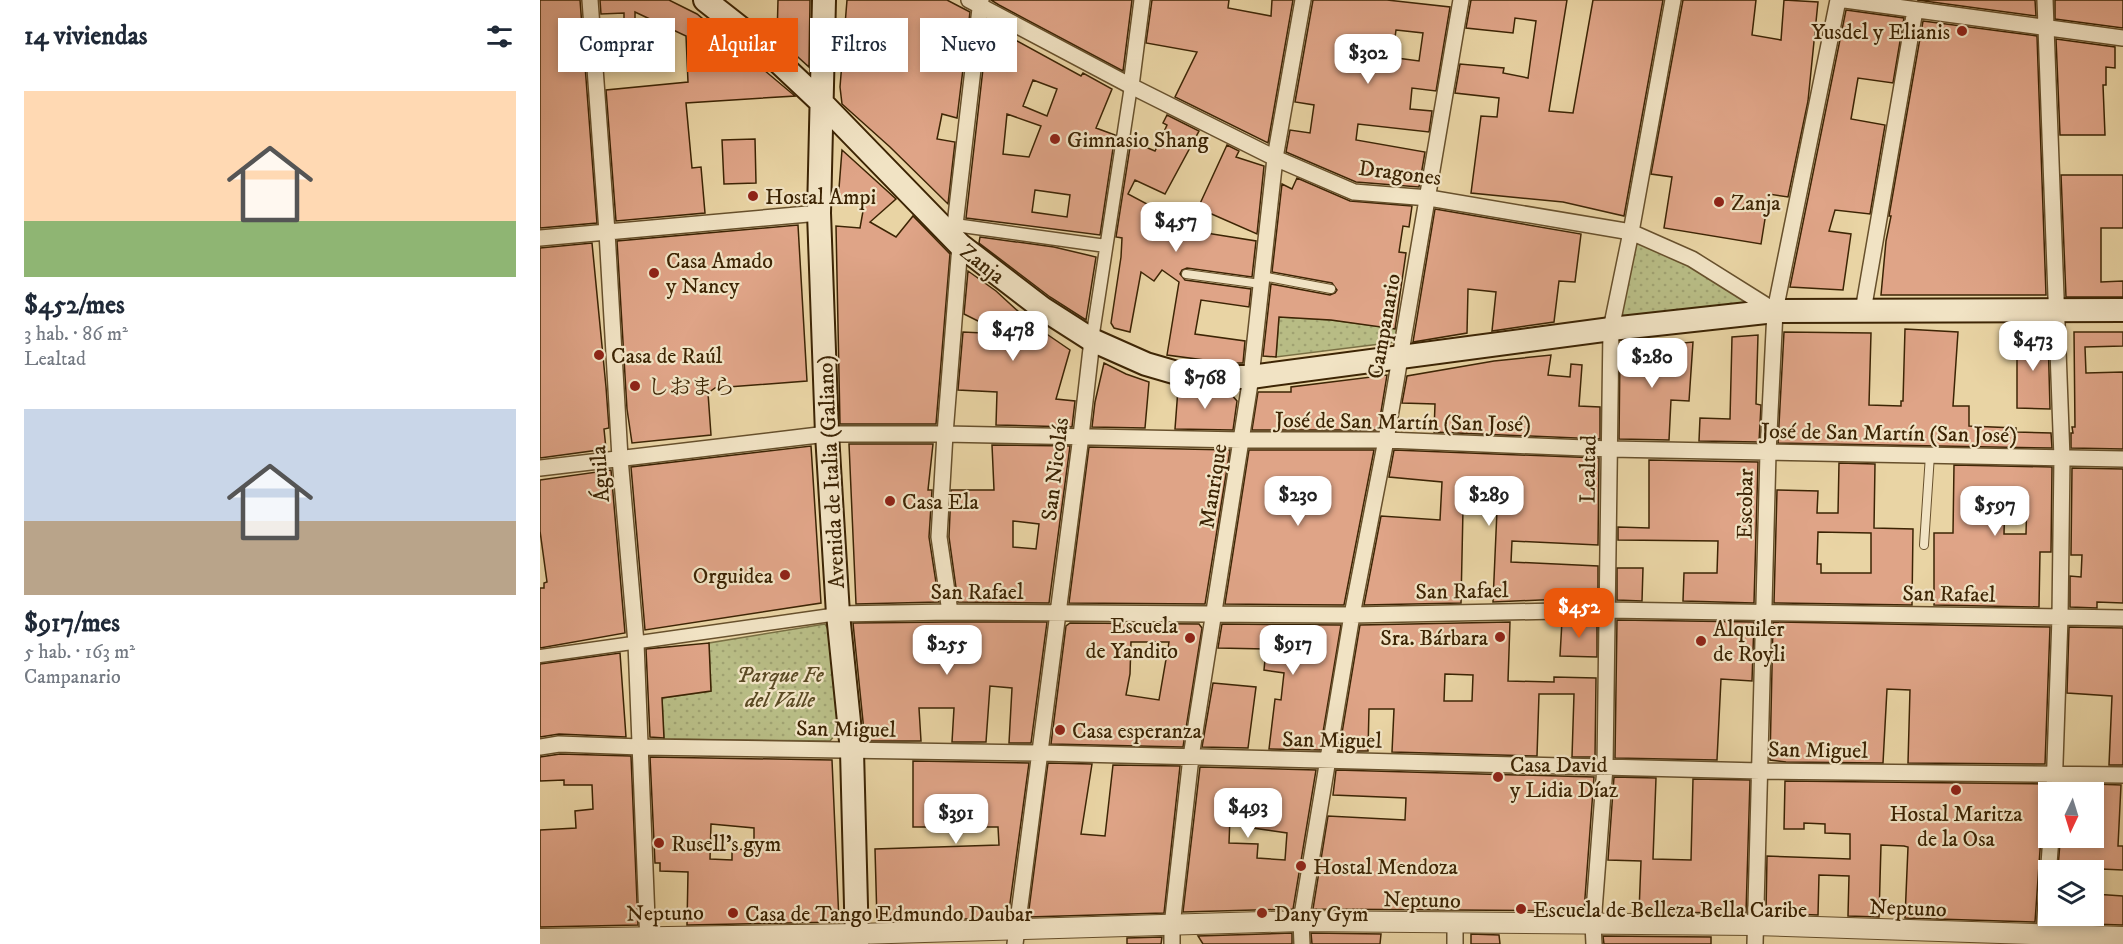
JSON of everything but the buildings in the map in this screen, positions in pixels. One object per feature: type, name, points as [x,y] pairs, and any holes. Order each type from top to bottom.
[{"type":"main road","name":"Zanja","points":[[705,0],[752,37],[821,102],[955,236],[1042,308],[1092,340],[1146,364],[1171,372],[1206,377],[1251,377],[1611,329],[1775,311],[2123,310]]},
{"type":"main road","name":"Avenida de Italia (Galiano)","points":[[824,0],[819,213],[826,435],[838,614],[852,751],[857,939]]},
{"type":"street","name":"Águila","points":[[591,0],[620,458],[636,643],[649,940]]},
{"type":"street","name":"San Nicolás","points":[[1015,937],[1092,340],[1143,0]]},
{"type":"street","name":"Manrique","points":[[1172,935],[1191,758],[1251,377],[1275,158],[1303,0]]},
{"type":"street","name":"Campanario","points":[[1302,944],[1301,921],[1352,615],[1429,198],[1461,0]]},
{"type":"street","name":"Lealtad","points":[[1594,944],[1593,924],[1605,767],[1611,329],[1673,0]]},
{"type":"street","name":"Escobar","points":[[1755,935],[1768,453],[1775,311],[1838,0]]},
{"type":"street","points":[[1845,0],[2123,38]]},
{"type":"street","points":[[2045,0],[2062,458],[2055,782]]},
{"type":"street","points":[[950,612],[939,537],[955,236],[977,2]]},
{"type":"street","name":"Dragones","points":[[977,2],[1131,86],[1275,158],[1354,192],[1429,198],[1631,232],[1692,259],[1775,311]]},
{"type":"street","points":[[1863,311],[1915,10]]},
{"type":"street","points":[[540,238],[819,213]]},
{"type":"street","points":[[955,236],[1106,246]]},
{"type":"street","name":"José de San Martín (San José)","points":[[540,468],[826,435],[945,434],[1242,440],[1386,440],[1610,449],[2123,459]]},
{"type":"street","name":"San Rafael","points":[[838,614],[950,612],[1352,615],[1607,610],[2123,618]]},
{"type":"street","points":[[540,656],[838,614]]},
{"type":"street","name":"San Miguel","points":[[540,747],[559,744],[1040,753],[1760,771],[2123,775]]},
{"type":"street","points":[[2044,940],[2050,848]]},
{"type":"street","name":"Neptuno","points":[[540,939],[857,939],[1172,935],[1301,921],[1593,924],[1755,935],[2044,940],[2123,937]]},
{"type":"street","points":[[1455,924],[1455,944]]},
{"type":"lane","points":[[1186,274],[1262,280],[1331,289]]},
{"type":"lane","points":[[1924,545],[1930,455]]},
{"type":"green space","points":[[1631,232],[1775,311],[1611,329]]},
{"type":"green space","points":[[1279,317],[1331,320],[1398,329],[1396,342],[1276,357]]},
{"type":"green space","name":"Parque Fe del Valle","points":[[825,624],[830,632],[839,730],[830,741],[664,739],[662,698],[711,691],[709,643]]},
{"type":"place","name":"Yusdel y Elianis","points":[[1962,31]]},
{"type":"place","name":"Gimnasio Shang","points":[[1055,139]]},
{"type":"place","name":"Hostal Ampi","points":[[753,196]]},
{"type":"place","name":"Zanja","points":[[1719,202]]},
{"type":"place","name":"Casa Amado y Nancy","points":[[654,273]]},
{"type":"place","name":"Casa de Raúl","points":[[599,355]]},
{"type":"place","name":"しおまら","points":[[635,386]]},
{"type":"place","name":"Casa Ela","points":[[890,501]]},
{"type":"place","name":"Orguidea","points":[[785,575]]},
{"type":"place","name":"Sra. Bárbara","points":[[1500,637]]},
{"type":"place","name":"Escuela de Yandito","points":[[1190,638]]},
{"type":"place","name":"Alquiler de Royli","points":[[1701,641]]},
{"type":"place","name":"Casa esperanza","points":[[1060,730]]},
{"type":"place","name":"Casa David y Lidia Díaz","points":[[1498,777]]},
{"type":"place","name":"Hostal Maritza de la Osa","points":[[1956,790]]},
{"type":"place","name":"Rusell's gym","points":[[659,843]]},
{"type":"place","name":"Hostal Mendoza","points":[[1301,866]]},
{"type":"place","name":"Escuela de Belleza Bella Caribe","points":[[1521,909]]},
{"type":"place","name":"Casa de Tango Edmundo Daubar","points":[[733,913]]},
{"type":"place","name":"Dany Gym","points":[[1262,913]]}]
